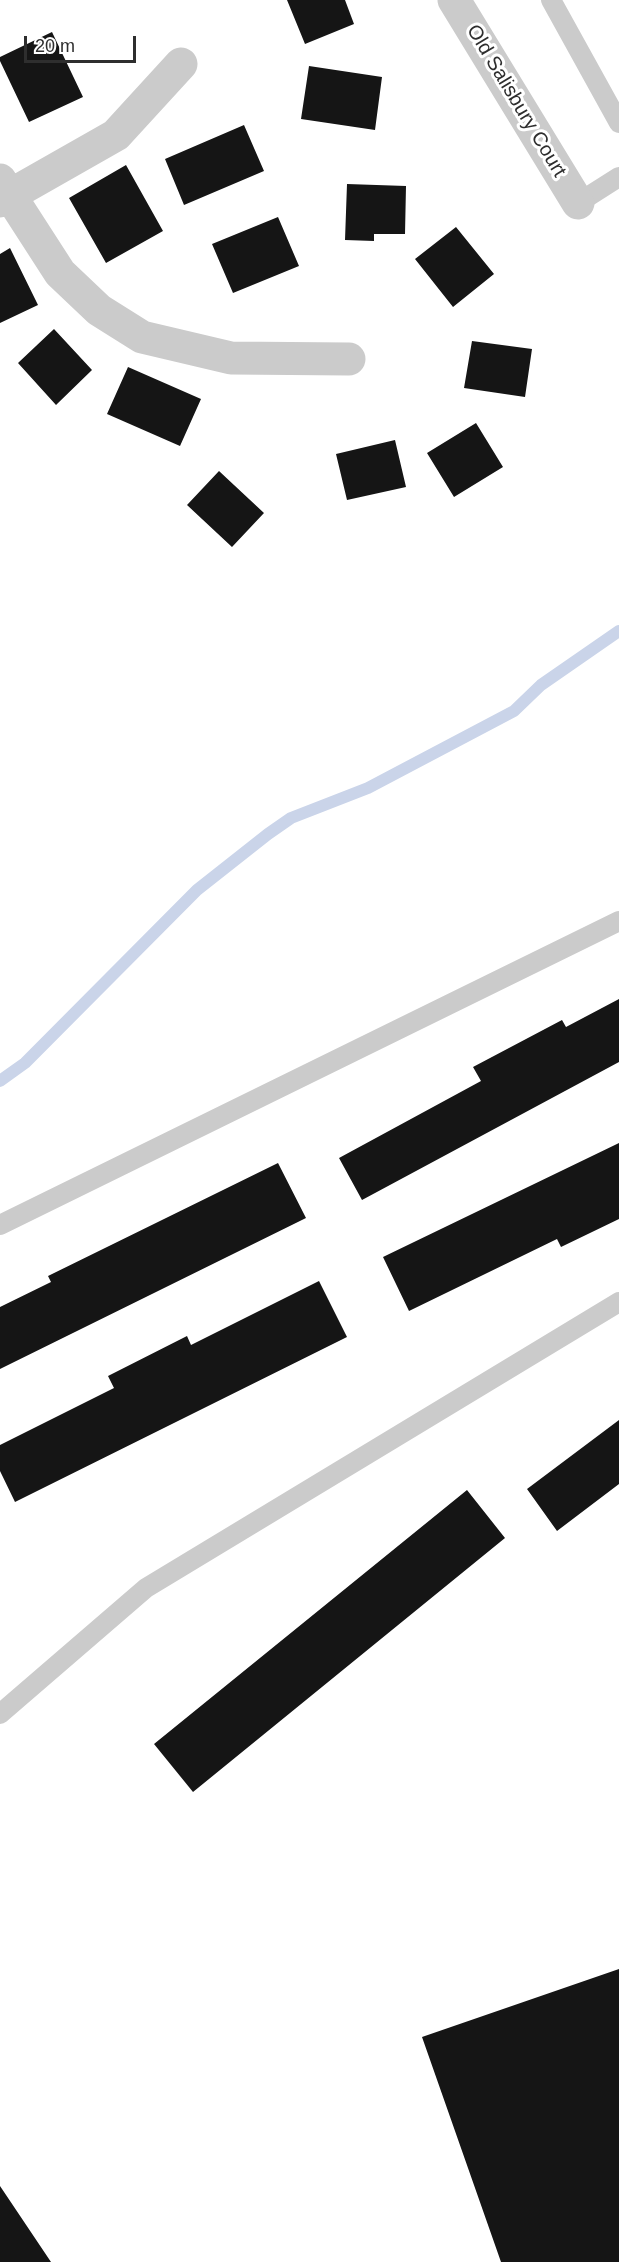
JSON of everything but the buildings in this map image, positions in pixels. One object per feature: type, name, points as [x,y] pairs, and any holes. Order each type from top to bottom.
[{"type":"street","name":"Old Salisbury Court","points":[[454,0],[578,203]]},
{"type":"street","points":[[181,64],[116,135],[3,193],[60,273],[99,310],[142,336],[231,358],[349,358]]},
{"type":"lane","points":[[551,0],[619,123]]},
{"type":"lane","points":[[578,203],[619,177]]},
{"type":"lane","points":[[0,1225],[619,921]]},
{"type":"lane","points":[[0,1714],[146,1588],[619,1302]]},
{"type":"waterway","points":[[0,1081],[25,1063],[197,890],[268,834],[291,818],[368,788],[514,711],[541,685],[619,631]]}]
